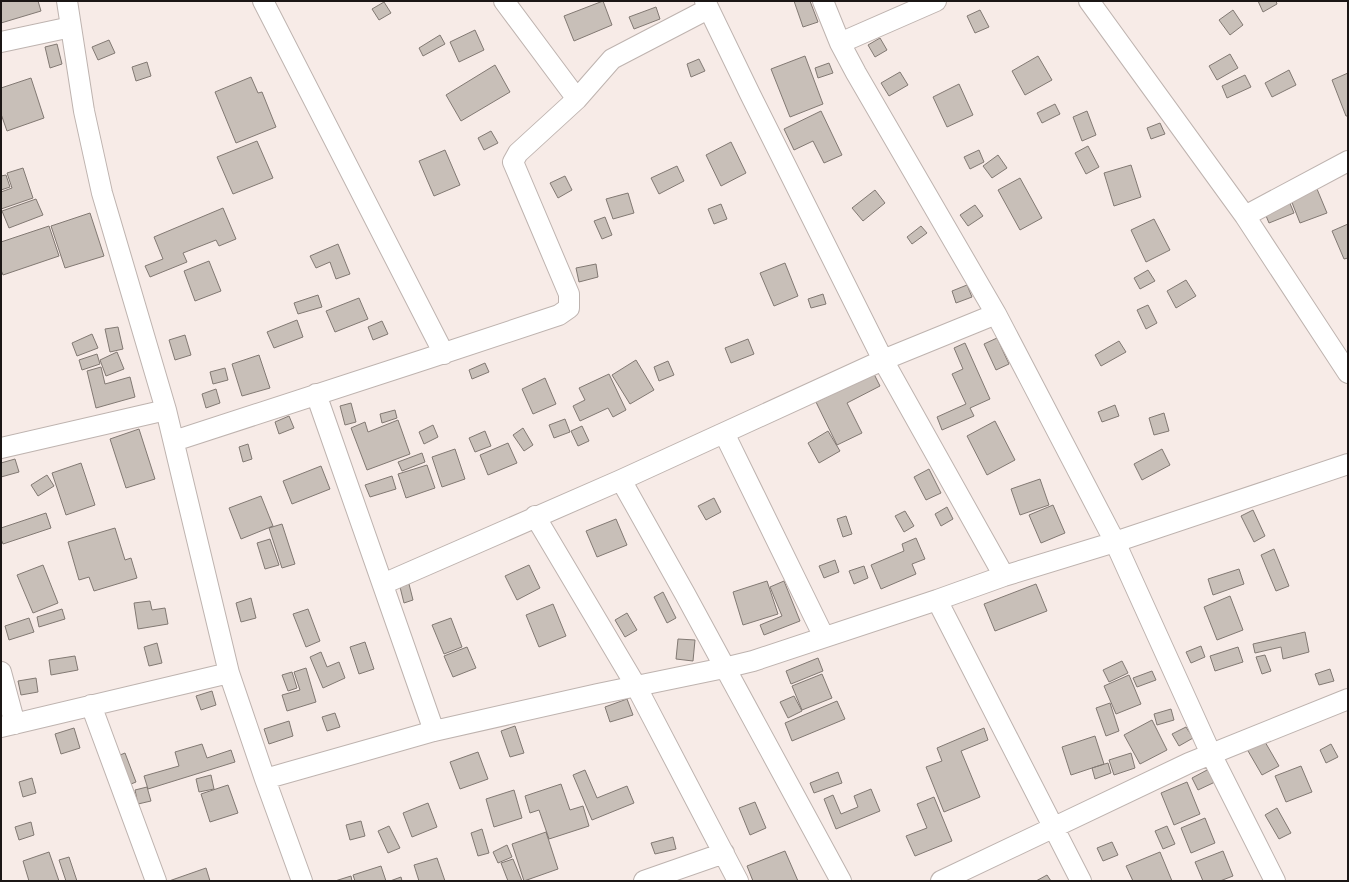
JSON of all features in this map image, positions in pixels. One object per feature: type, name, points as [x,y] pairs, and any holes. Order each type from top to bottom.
[{"type":"street","points":[[67,1],[84,111],[102,193],[166,410],[229,673],[302,881]]},
{"type":"street","points":[[263,1],[444,354]]},
{"type":"street","points":[[504,1],[577,99]]},
{"type":"street","points":[[823,1],[840,42],[856,73],[996,314],[1115,542],[1211,754],[1275,881]]},
{"type":"street","points":[[840,42],[936,1]]},
{"type":"street","points":[[1088,1],[1244,216],[1348,372]]},
{"type":"street","points":[[174,441],[444,354],[559,315],[569,308],[569,294],[513,162],[518,152],[577,99],[612,59],[707,5],[883,360],[1004,576]]},
{"type":"street","points":[[1,42],[71,27]]},
{"type":"street","points":[[1244,216],[1348,161]]},
{"type":"street","points":[[383,584],[535,516],[621,480],[883,360],[996,314]]},
{"type":"street","points":[[316,394],[434,731]]},
{"type":"street","points":[[1,448],[166,410]]},
{"type":"street","points":[[724,433],[824,637]]},
{"type":"street","points":[[265,779],[434,731],[724,668],[753,660],[937,600],[1004,576],[1115,542],[1348,464]]},
{"type":"street","points":[[621,480],[685,594],[841,881]]},
{"type":"street","points":[[535,516],[636,686],[738,881]]},
{"type":"street","points":[[937,600],[1081,881]]},
{"type":"street","points":[[1,672],[8,726],[229,673]]},
{"type":"street","points":[[941,881],[1211,754],[1348,699]]},
{"type":"street","points":[[91,705],[156,881]]},
{"type":"street","points":[[644,881],[724,853]]},
{"type":"building","points":[[1,1],[38,1],[41,11],[1,23]]},
{"type":"building","points":[[603,1],[612,25],[574,41],[564,16]]},
{"type":"building","points":[[794,1],[810,1],[818,22],[803,27]]},
{"type":"building","points":[[1258,1],[1276,1],[1277,4],[1263,12]]},
{"type":"building","points":[[384,2],[391,13],[379,20],[372,9]]},
{"type":"building","points":[[656,7],[660,19],[634,29],[629,17]]},
{"type":"building","points":[[980,10],[989,27],[975,33],[967,16]]},
{"type":"building","points":[[1233,10],[1243,25],[1230,35],[1219,20]]},
{"type":"building","points":[[475,30],[484,50],[459,62],[450,42]]},
{"type":"building","points":[[440,35],[445,44],[423,56],[419,48]]},
{"type":"building","points":[[880,38],[887,50],[875,57],[868,45]]},
{"type":"building","points":[[109,40],[115,53],[98,60],[92,47]]},
{"type":"building","points":[[57,44],[62,64],[50,68],[45,47]]},
{"type":"building","points":[[1230,54],[1238,68],[1217,80],[1209,66]]},
{"type":"building","points":[[805,56],[823,104],[790,117],[771,69]]},
{"type":"building","points":[[1038,56],[1052,80],[1025,95],[1012,71]]},
{"type":"building","points":[[699,59],[705,71],[691,77],[687,64]]},
{"type":"building","points":[[147,62],[151,76],[136,81],[132,67]]},
{"type":"building","points":[[829,63],[833,73],[818,78],[815,68]]},
{"type":"building","points":[[495,65],[510,92],[461,121],[446,95]]},
{"type":"building","points":[[1289,70],[1296,85],[1272,97],[1265,83]]},
{"type":"building","points":[[900,72],[908,85],[889,96],[881,83]]},
{"type":"building","points":[[1348,73],[1348,116],[1346,116],[1332,80]]},
{"type":"building","points":[[1245,75],[1251,87],[1227,98],[1222,86]]},
{"type":"building","points":[[251,77],[258,93],[262,92],[276,127],[236,143],[215,92]]},
{"type":"building","points":[[31,78],[44,118],[7,131],[1,114],[1,88]]},
{"type":"building","points":[[959,84],[973,115],[947,127],[933,97]]},
{"type":"building","points":[[1055,104],[1060,114],[1042,123],[1037,113]]},
{"type":"building","points":[[821,111],[842,155],[824,163],[813,141],[794,150],[784,129]]},
{"type":"building","points":[[1087,111],[1096,135],[1082,141],[1073,117]]},
{"type":"building","points":[[1160,123],[1165,134],[1151,139],[1147,128]]},
{"type":"building","points":[[491,131],[498,143],[484,150],[478,138]]},
{"type":"building","points":[[257,141],[273,178],[233,194],[217,157]]},
{"type":"building","points":[[731,142],[746,173],[721,186],[706,155]]},
{"type":"building","points":[[1088,146],[1099,167],[1086,174],[1075,153]]},
{"type":"building","points":[[445,150],[460,185],[434,196],[419,161]]},
{"type":"building","points":[[979,150],[984,162],[970,169],[964,157]]},
{"type":"building","points":[[998,155],[1007,168],[992,178],[983,166]]},
{"type":"building","points":[[1131,165],[1141,197],[1114,206],[1104,173]]},
{"type":"building","points":[[677,166],[684,181],[659,194],[651,178]]},
{"type":"building","points":[[23,168],[33,198],[1,209],[1,192],[12,188],[7,173]]},
{"type":"building","points":[[6,175],[10,187],[1,190],[1,176]]},
{"type":"building","points":[[565,176],[572,190],[558,198],[550,183]]},
{"type":"building","points":[[1020,178],[1042,218],[1020,230],[998,190]]},
{"type":"building","points":[[1317,189],[1327,213],[1300,223],[1291,200]]},
{"type":"building","points":[[875,190],[885,203],[863,221],[852,208]]},
{"type":"building","points":[[628,193],[634,213],[613,219],[606,199]]},
{"type":"building","points":[[36,199],[43,215],[9,228],[2,211]]},
{"type":"building","points":[[1289,201],[1294,213],[1269,223],[1264,211]]},
{"type":"building","points":[[721,204],[727,219],[714,224],[708,209]]},
{"type":"building","points":[[975,205],[983,216],[968,226],[960,215]]},
{"type":"building","points":[[223,208],[236,239],[219,246],[216,240],[183,253],[187,262],[150,277],[145,266],[163,259],[154,237]]},
{"type":"building","points":[[90,213],[104,256],[65,268],[51,226]]},
{"type":"building","points":[[605,217],[612,235],[602,239],[594,221]]},
{"type":"building","points":[[1154,219],[1170,250],[1146,262],[1131,230]]},
{"type":"building","points":[[1348,224],[1348,258],[1344,259],[1332,231]]},
{"type":"building","points":[[49,226],[59,256],[3,275],[1,270],[1,242]]},
{"type":"building","points":[[921,226],[927,233],[912,244],[907,237]]},
{"type":"building","points":[[338,244],[350,274],[336,279],[330,262],[316,268],[310,256]]},
{"type":"building","points":[[209,261],[221,291],[195,301],[184,271]]},
{"type":"building","points":[[785,263],[798,296],[774,306],[760,273]]},
{"type":"building","points":[[596,264],[598,277],[579,282],[576,268]]},
{"type":"building","points":[[1148,270],[1155,281],[1140,289],[1134,278]]},
{"type":"building","points":[[1186,280],[1196,296],[1176,308],[1167,291]]},
{"type":"building","points":[[967,285],[972,297],[956,303],[952,291]]},
{"type":"building","points":[[823,294],[826,304],[811,308],[808,299]]},
{"type":"building","points":[[318,295],[322,307],[298,314],[294,303]]},
{"type":"building","points":[[359,298],[368,319],[335,332],[326,311]]},
{"type":"building","points":[[1148,305],[1157,323],[1146,329],[1137,310]]},
{"type":"building","points":[[297,320],[303,337],[274,348],[267,332]]},
{"type":"building","points":[[382,321],[388,334],[373,340],[368,327]]},
{"type":"building","points":[[118,327],[123,349],[110,352],[105,329]]},
{"type":"building","points":[[92,334],[98,348],[77,356],[72,343]]},
{"type":"building","points":[[185,335],[191,355],[175,360],[169,340]]},
{"type":"building","points":[[997,338],[1009,364],[996,370],[984,344]]},
{"type":"building","points":[[748,339],[754,354],[731,363],[725,348]]},
{"type":"building","points":[[1119,341],[1126,352],[1101,366],[1095,355]]},
{"type":"building","points":[[965,343],[990,399],[970,408],[974,416],[942,430],[937,417],[966,404],[952,374],[963,369],[954,348]]},
{"type":"building","points":[[117,352],[124,369],[106,376],[100,360]]},
{"type":"building","points":[[97,354],[100,364],[82,370],[79,360]]},
{"type":"building","points":[[259,355],[270,388],[242,396],[232,364]]},
{"type":"building","points":[[636,360],[654,390],[630,404],[612,375]]},
{"type":"building","points":[[668,361],[674,375],[659,381],[654,367]]},
{"type":"building","points":[[485,363],[489,372],[472,379],[469,370]]},
{"type":"building","points":[[101,367],[105,384],[130,377],[135,397],[96,408],[87,371]]},
{"type":"building","points":[[225,368],[228,380],[213,384],[210,372]]},
{"type":"building","points":[[609,374],[626,410],[613,417],[608,408],[580,421],[573,406],[585,400],[579,388]]},
{"type":"building","points":[[874,374],[880,386],[847,403],[862,433],[837,445],[816,402]]},
{"type":"building","points":[[545,378],[556,404],[533,414],[522,389]]},
{"type":"building","points":[[216,389],[220,403],[206,408],[202,394]]},
{"type":"building","points":[[351,403],[356,422],[345,425],[340,406]]},
{"type":"building","points":[[1115,405],[1119,416],[1102,422],[1098,412]]},
{"type":"building","points":[[395,410],[397,418],[382,423],[380,414]]},
{"type":"building","points":[[1164,413],[1169,431],[1154,435],[1149,418]]},
{"type":"building","points":[[289,416],[294,428],[279,434],[275,422]]},
{"type":"building","points":[[565,419],[570,432],[554,438],[549,425]]},
{"type":"building","points":[[398,420],[410,454],[367,470],[351,428],[365,422],[368,432]]},
{"type":"building","points":[[995,421],[1015,460],[987,475],[967,436]]},
{"type":"building","points":[[433,425],[438,437],[424,444],[419,432]]},
{"type":"building","points":[[582,426],[589,441],[578,446],[571,431]]},
{"type":"building","points":[[523,428],[533,445],[524,451],[513,435]]},
{"type":"building","points":[[139,429],[155,479],[126,488],[110,439]]},
{"type":"building","points":[[485,431],[491,446],[475,452],[469,438]]},
{"type":"building","points":[[828,431],[840,451],[819,463],[808,443]]},
{"type":"building","points":[[508,443],[517,463],[488,475],[480,455]]},
{"type":"building","points":[[248,444],[252,459],[243,462],[239,447]]},
{"type":"building","points":[[455,449],[465,479],[442,487],[432,457]]},
{"type":"building","points":[[1162,449],[1170,465],[1142,480],[1134,464]]},
{"type":"building","points":[[422,453],[425,462],[402,471],[398,462]]},
{"type":"building","points":[[15,459],[19,472],[1,477],[1,463]]},
{"type":"building","points":[[81,463],[95,505],[66,515],[52,473]]},
{"type":"building","points":[[427,465],[435,488],[406,498],[398,474]]},
{"type":"building","points":[[321,466],[330,489],[292,504],[283,481]]},
{"type":"building","points":[[929,469],[941,493],[926,500],[914,477]]},
{"type":"building","points":[[47,475],[54,486],[38,496],[31,485]]},
{"type":"building","points":[[392,476],[396,489],[370,497],[365,485]]},
{"type":"building","points":[[1040,479],[1049,505],[1020,515],[1011,489]]},
{"type":"building","points":[[261,496],[273,526],[241,539],[229,508]]},
{"type":"building","points":[[714,498],[721,512],[706,520],[698,506]]},
{"type":"building","points":[[1053,505],[1065,533],[1041,543],[1029,515]]},
{"type":"building","points":[[947,507],[953,519],[941,526],[935,514]]},
{"type":"building","points":[[1253,510],[1265,536],[1254,542],[1241,516]]},
{"type":"building","points":[[905,511],[914,526],[904,532],[895,516]]},
{"type":"building","points":[[46,513],[51,528],[3,544],[1,539],[1,528]]},
{"type":"building","points":[[846,516],[852,534],[843,537],[837,519]]},
{"type":"building","points":[[616,519],[627,545],[597,557],[586,531]]},
{"type":"building","points":[[282,524],[295,564],[282,568],[269,528]]},
{"type":"building","points":[[115,528],[125,560],[131,558],[137,578],[94,591],[89,577],[79,580],[68,542]]},
{"type":"building","points":[[916,538],[925,559],[912,564],[916,574],[881,589],[871,565],[904,551],[902,544]]},
{"type":"building","points":[[270,539],[279,565],[265,569],[257,543]]},
{"type":"building","points":[[1274,549],[1289,586],[1276,591],[1261,555]]},
{"type":"building","points":[[835,560],[839,572],[824,578],[819,566]]},
{"type":"building","points":[[43,565],[58,603],[33,613],[17,575]]},
{"type":"building","points":[[529,565],[540,588],[517,600],[505,576]]},
{"type":"building","points":[[864,566],[868,578],[854,584],[849,571]]},
{"type":"building","points":[[1239,569],[1244,584],[1213,595],[1208,579]]},
{"type":"building","points":[[767,581],[778,614],[743,625],[733,592]]},
{"type":"building","points":[[784,581],[800,621],[764,635],[760,625],[782,616],[770,587]]},
{"type":"building","points":[[409,584],[413,600],[404,603],[400,587]]},
{"type":"building","points":[[1036,584],[1047,611],[995,631],[984,604]]},
{"type":"building","points":[[663,592],[676,618],[667,623],[654,597]]},
{"type":"building","points":[[1230,596],[1243,630],[1217,640],[1204,607]]},
{"type":"building","points":[[251,598],[256,618],[241,622],[236,603]]},
{"type":"building","points":[[150,601],[152,610],[165,608],[168,624],[138,629],[134,603]]},
{"type":"building","points":[[553,604],[566,636],[539,647],[526,615]]},
{"type":"building","points":[[62,609],[65,619],[39,627],[37,617]]},
{"type":"building","points":[[308,609],[320,641],[306,647],[293,614]]},
{"type":"building","points":[[627,613],[637,630],[625,637],[615,620]]},
{"type":"building","points":[[29,618],[34,632],[9,640],[5,626]]},
{"type":"building","points":[[451,618],[462,647],[444,654],[432,625]]},
{"type":"building","points":[[1305,632],[1309,652],[1283,659],[1281,647],[1255,653],[1253,644]]},
{"type":"building","points":[[678,639],[695,640],[693,661],[676,659]]},
{"type":"building","points":[[365,642],[374,669],[359,674],[350,647]]},
{"type":"building","points":[[157,643],[162,663],[149,666],[144,647]]},
{"type":"building","points":[[1201,646],[1205,657],[1191,663],[1186,652]]},
{"type":"building","points":[[467,647],[476,668],[453,677],[444,656]]},
{"type":"building","points":[[1238,647],[1243,662],[1215,671],[1210,656]]},
{"type":"building","points":[[321,652],[327,667],[339,662],[345,678],[323,688],[310,657]]},
{"type":"building","points":[[1265,655],[1271,671],[1262,674],[1256,657]]},
{"type":"building","points":[[75,656],[78,670],[51,675],[49,660]]},
{"type":"building","points":[[818,658],[823,671],[791,684],[786,671]]},
{"type":"building","points":[[1122,661],[1128,673],[1109,682],[1103,670]]},
{"type":"building","points":[[306,668],[316,702],[287,711],[282,695],[300,690],[294,672]]},
{"type":"building","points":[[1330,669],[1334,681],[1319,685],[1315,674]]},
{"type":"building","points":[[1152,671],[1156,680],[1137,687],[1133,678]]},
{"type":"building","points":[[292,672],[297,688],[288,691],[282,675]]},
{"type":"building","points":[[822,674],[832,698],[802,710],[792,686]]},
{"type":"building","points":[[1129,675],[1141,704],[1116,714],[1104,686]]},
{"type":"building","points":[[36,678],[38,692],[21,695],[18,681]]},
{"type":"building","points":[[212,691],[216,705],[201,710],[196,696]]},
{"type":"building","points":[[794,696],[802,711],[788,718],[780,702]]},
{"type":"building","points":[[627,699],[633,715],[610,722],[605,707]]},
{"type":"building","points":[[837,701],[845,719],[792,741],[785,723]]},
{"type":"building","points":[[1110,703],[1119,731],[1106,736],[1096,708]]},
{"type":"building","points":[[1171,709],[1174,720],[1157,725],[1154,714]]},
{"type":"building","points":[[335,713],[340,727],[327,731],[322,717]]},
{"type":"building","points":[[1152,720],[1167,750],[1140,764],[1124,735]]},
{"type":"building","points":[[289,721],[293,736],[269,744],[264,729]]},
{"type":"building","points":[[515,726],[524,753],[510,757],[501,731]]},
{"type":"building","points":[[1186,727],[1193,738],[1179,746],[1172,734]]},
{"type":"building","points":[[74,728],[80,748],[61,754],[55,734]]},
{"type":"building","points":[[984,728],[988,740],[961,751],[980,797],[944,812],[926,767],[942,761],[937,748]]},
{"type":"building","points":[[1261,735],[1279,766],[1262,775],[1244,744]]},
{"type":"building","points":[[1095,736],[1104,764],[1071,775],[1062,747]]},
{"type":"building","points":[[202,744],[207,758],[231,750],[235,762],[148,789],[144,776],[179,766],[175,752]]},
{"type":"building","points":[[1331,744],[1338,757],[1326,763],[1320,750]]},
{"type":"building","points":[[478,752],[488,779],[460,789],[450,762]]},
{"type":"building","points":[[125,753],[136,782],[126,786],[115,757]]},
{"type":"building","points":[[1131,753],[1135,768],[1114,775],[1109,760]]},
{"type":"building","points":[[1108,763],[1111,773],[1095,779],[1092,768]]},
{"type":"building","points":[[1301,766],[1312,792],[1286,802],[1275,776]]},
{"type":"building","points":[[1209,769],[1215,782],[1198,790],[1192,778]]},
{"type":"building","points":[[585,770],[597,798],[627,786],[634,803],[592,820],[573,775]]},
{"type":"building","points":[[838,772],[842,783],[814,793],[810,783]]},
{"type":"building","points":[[211,775],[214,789],[199,792],[196,779]]},
{"type":"building","points":[[32,778],[36,793],[23,797],[19,782]]},
{"type":"building","points":[[1187,782],[1200,814],[1174,825],[1161,793]]},
{"type":"building","points":[[561,784],[570,810],[583,806],[589,826],[549,839],[539,810],[530,813],[525,796]]},
{"type":"building","points":[[228,785],[238,813],[210,822],[201,794]]},
{"type":"building","points":[[147,787],[151,801],[138,804],[135,790]]},
{"type":"building","points":[[871,789],[880,811],[836,829],[824,799],[833,795],[841,814],[858,807],[854,796]]},
{"type":"building","points":[[514,790],[522,818],[494,827],[486,799]]},
{"type":"building","points":[[934,797],[952,841],[915,856],[906,836],[927,828],[917,804]]},
{"type":"building","points":[[755,802],[766,828],[750,835],[739,808]]},
{"type":"building","points":[[428,803],[437,827],[412,837],[403,813]]},
{"type":"building","points":[[1277,808],[1291,833],[1279,839],[1265,815]]},
{"type":"building","points":[[1205,818],[1215,843],[1191,853],[1181,828]]},
{"type":"building","points":[[361,821],[365,836],[350,840],[346,825]]},
{"type":"building","points":[[31,822],[34,835],[19,840],[15,827]]},
{"type":"building","points":[[389,826],[400,848],[388,853],[378,831]]},
{"type":"building","points":[[1167,826],[1175,844],[1163,849],[1155,831]]},
{"type":"building","points":[[482,829],[489,853],[478,856],[471,833]]},
{"type":"building","points":[[546,832],[558,869],[524,881],[512,844]]},
{"type":"building","points":[[673,837],[676,849],[655,854],[651,843]]},
{"type":"building","points":[[1112,842],[1118,855],[1103,861],[1097,848]]},
{"type":"building","points":[[507,845],[512,857],[498,863],[493,852]]},
{"type":"building","points":[[785,851],[798,881],[753,881],[747,866]]},
{"type":"building","points":[[1223,851],[1233,876],[1220,881],[1203,881],[1195,862]]},
{"type":"building","points":[[49,852],[59,881],[29,881],[23,861]]},
{"type":"building","points":[[1160,852],[1172,881],[1133,881],[1126,866]]},
{"type":"building","points":[[69,857],[77,881],[66,881],[59,860]]},
{"type":"building","points":[[437,858],[445,881],[419,881],[414,865]]},
{"type":"building","points":[[513,859],[522,881],[508,881],[501,863]]},
{"type":"building","points":[[381,866],[386,881],[355,881],[353,875]]},
{"type":"building","points":[[206,868],[210,881],[169,881]]},
{"type":"building","points":[[1047,875],[1051,881],[1036,881]]},
{"type":"building","points":[[351,876],[352,881],[335,881]]},
{"type":"building","points":[[401,877],[402,881],[390,881]]}]
